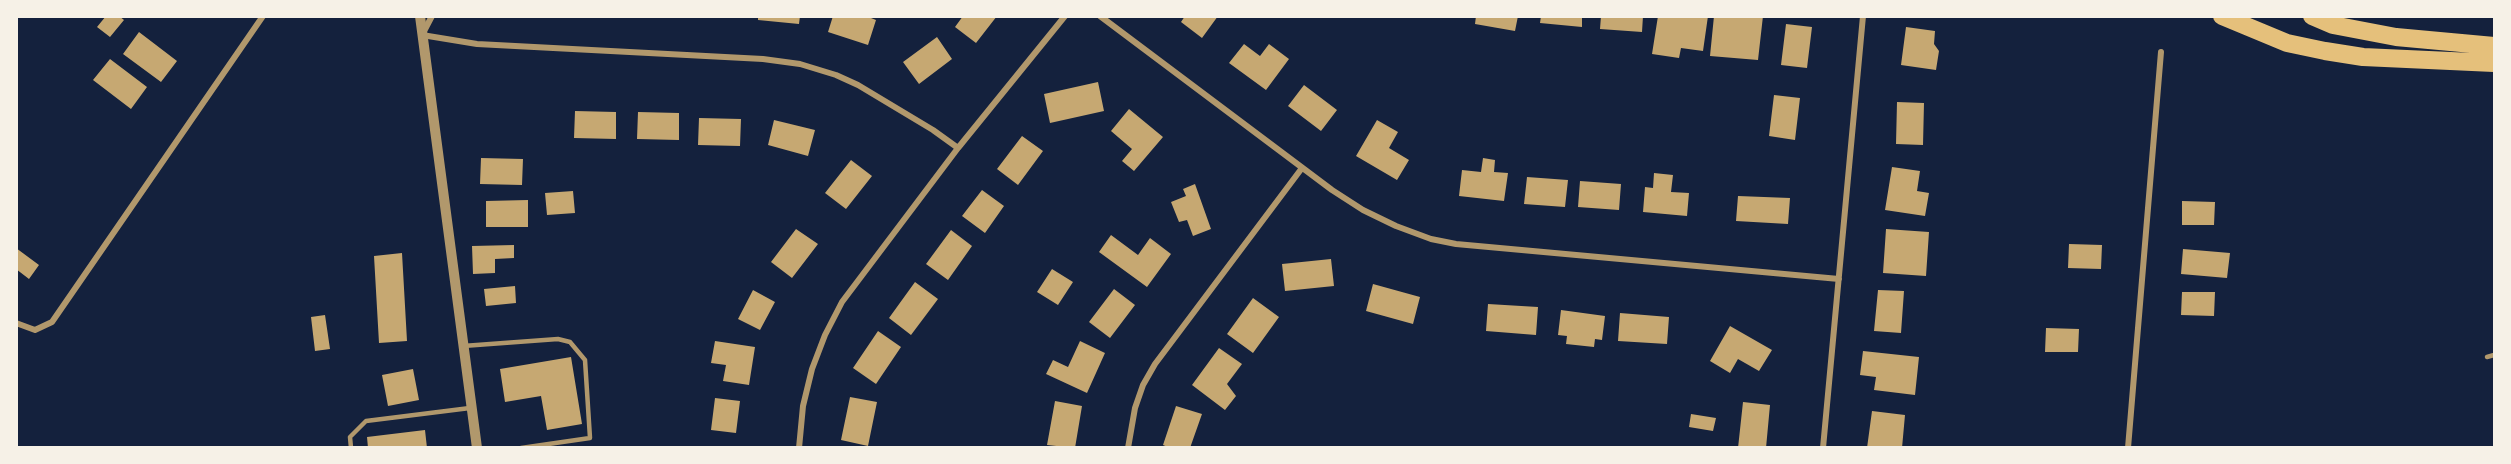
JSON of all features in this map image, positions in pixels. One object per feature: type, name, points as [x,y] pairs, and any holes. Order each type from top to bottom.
[{"type":"highway","points":[[2222,16],[2287,43],[2325,51],[2363,57],[2494,63]]},
{"type":"highway","points":[[2312,16],[2333,25],[2396,37],[2494,46]]},
{"type":"street","points":[[16,323],[35,330],[52,322],[263,16]]},
{"type":"street","points":[[420,16],[477,447]]},
{"type":"street","points":[[422,35],[432,16]]},
{"type":"street","points":[[799,447],[803,405],[812,369],[829,327],[843,302],[958,148],[1065,16]]},
{"type":"street","points":[[1100,16],[1302,168],[1363,210],[1431,239],[1456,244],[1839,279]]},
{"type":"street","points":[[1823,447],[1863,16]]},
{"type":"street","points":[[422,35],[477,44],[752,58],[800,64],[836,75],[858,85],[933,130],[958,148]]},
{"type":"street","points":[[2128,447],[2161,52]]},
{"type":"street","points":[[1128,447],[1135,408],[1143,385],[1155,363],[1302,168]]},
{"type":"lane","points":[[463,346],[558,339],[570,342],[585,360],[590,438],[521,447]]},
{"type":"lane","points":[[2487,357],[2494,355]]},
{"type":"lane","points":[[351,447],[350,437],[366,421],[471,408]]},
{"type":"building","points":[[106,16],[119,16],[124,20],[110,37],[97,27]]},
{"type":"building","points":[[758,16],[800,16],[799,24],[758,20]]},
{"type":"building","points":[[833,16],[866,16],[876,20],[868,45],[828,32]]},
{"type":"building","points":[[963,16],[997,16],[976,43],[955,27]]},
{"type":"building","points":[[1185,16],[1218,16],[1202,38],[1181,22]]},
{"type":"building","points":[[1476,16],[1518,16],[1515,31],[1475,24]]},
{"type":"building","points":[[1541,16],[1582,16],[1582,27],[1540,23]]},
{"type":"building","points":[[1601,16],[1643,16],[1642,32],[1600,29]]},
{"type":"building","points":[[1658,16],[1708,16],[1703,51],[1681,48],[1679,58],[1652,54]]},
{"type":"building","points":[[1714,16],[1763,16],[1758,60],[1710,56]]},
{"type":"building","points":[[1786,24],[1812,27],[1807,68],[1781,65]]},
{"type":"building","points":[[1906,27],[1935,31],[1934,44],[1939,51],[1936,70],[1901,65]]},
{"type":"building","points":[[139,32],[177,61],[161,82],[123,54]]},
{"type":"building","points":[[937,37],[952,59],[919,84],[903,62]]},
{"type":"building","points":[[1244,44],[1260,56],[1269,44],[1289,59],[1266,90],[1229,63]]},
{"type":"building","points":[[110,59],[147,87],[131,109],[93,80]]},
{"type":"building","points":[[1098,82],[1104,111],[1050,123],[1044,94]]},
{"type":"building","points":[[1304,85],[1337,110],[1321,131],[1288,106]]},
{"type":"building","points":[[1774,95],[1800,98],[1795,140],[1769,136]]},
{"type":"building","points":[[1897,102],[1924,103],[1923,145],[1896,144]]},
{"type":"building","points":[[1129,109],[1163,137],[1134,171],[1122,161],[1132,149],[1111,131]]},
{"type":"building","points":[[575,111],[616,112],[616,139],[574,138]]},
{"type":"building","points":[[638,112],[679,113],[679,140],[637,139]]},
{"type":"building","points":[[699,118],[741,119],[740,146],[698,145]]},
{"type":"building","points":[[774,120],[815,130],[808,156],[768,145]]},
{"type":"building","points":[[1377,120],[1398,132],[1389,148],[1409,160],[1397,180],[1356,156]]},
{"type":"building","points":[[1022,136],[1043,151],[1018,185],[997,169]]},
{"type":"building","points":[[481,158],[523,159],[522,185],[480,184]]},
{"type":"building","points":[[1483,158],[1495,160],[1494,172],[1508,173],[1504,201],[1459,196],[1462,170],[1481,172]]},
{"type":"building","points":[[851,160],[872,176],[846,209],[825,193]]},
{"type":"building","points":[[1892,167],[1920,171],[1917,191],[1929,193],[1925,216],[1885,210]]},
{"type":"building","points":[[1654,173],[1673,175],[1671,192],[1689,193],[1687,216],[1643,212],[1645,187],[1653,188]]},
{"type":"building","points":[[1527,177],[1568,180],[1565,207],[1524,204]]},
{"type":"building","points":[[1580,181],[1621,184],[1619,210],[1578,207]]},
{"type":"building","points":[[1195,184],[1211,229],[1193,236],[1187,220],[1179,222],[1171,202],[1186,196],[1183,189]]},
{"type":"building","points":[[982,190],[1004,206],[985,233],[962,216]]},
{"type":"building","points":[[573,191],[575,213],[547,215],[545,193]]},
{"type":"building","points":[[1738,196],[1790,198],[1788,224],[1736,221]]},
{"type":"building","points":[[528,200],[528,227],[486,227],[486,201]]},
{"type":"building","points":[[2182,201],[2215,202],[2214,225],[2182,225]]},
{"type":"building","points":[[796,229],[818,244],[792,278],[771,262]]},
{"type":"building","points":[[1886,229],[1929,232],[1926,276],[1883,273]]},
{"type":"building","points":[[951,230],[972,246],[948,280],[926,264]]},
{"type":"building","points":[[1111,235],[1138,255],[1150,238],[1171,254],[1147,287],[1099,252]]},
{"type":"building","points":[[2069,244],[2102,245],[2101,269],[2068,268]]},
{"type":"building","points":[[514,245],[514,258],[495,259],[495,273],[473,274],[472,246]]},
{"type":"building","points":[[16,248],[39,265],[29,279],[16,269]]},
{"type":"building","points":[[2183,249],[2230,253],[2227,278],[2181,274]]},
{"type":"building","points":[[402,253],[407,341],[379,343],[374,256]]},
{"type":"building","points":[[1331,259],[1334,286],[1285,291],[1282,264]]},
{"type":"building","points":[[1052,269],[1073,282],[1058,305],[1037,292]]},
{"type":"building","points":[[915,282],[938,299],[911,335],[889,318]]},
{"type":"building","points":[[1373,284],[1420,297],[1413,324],[1366,311]]},
{"type":"building","points":[[515,286],[516,303],[486,306],[484,289]]},
{"type":"building","points":[[1114,289],[1135,305],[1110,338],[1089,322]]},
{"type":"building","points":[[753,290],[775,302],[760,330],[738,319]]},
{"type":"building","points":[[1878,290],[1904,291],[1901,333],[1874,331]]},
{"type":"building","points":[[2182,292],[2215,292],[2214,316],[2181,315]]},
{"type":"building","points":[[1253,298],[1279,317],[1253,353],[1227,334]]},
{"type":"building","points":[[1488,304],[1538,307],[1536,335],[1486,331]]},
{"type":"building","points":[[1561,310],[1605,316],[1602,340],[1595,339],[1594,347],[1566,344],[1567,336],[1558,335]]},
{"type":"building","points":[[1620,313],[1669,317],[1667,344],[1618,341]]},
{"type":"building","points":[[325,315],[330,349],[315,351],[311,317]]},
{"type":"building","points":[[1730,326],[1772,350],[1759,371],[1738,359],[1730,373],[1710,361]]},
{"type":"building","points":[[2046,328],[2079,329],[2078,352],[2045,352]]},
{"type":"building","points":[[878,331],[901,347],[876,384],[853,368]]},
{"type":"building","points":[[715,341],[755,347],[749,385],[723,381],[726,365],[711,363]]},
{"type":"building","points":[[1080,341],[1105,353],[1087,393],[1046,374],[1053,360],[1068,367]]},
{"type":"building","points":[[1219,348],[1242,364],[1227,384],[1236,396],[1225,410],[1192,385]]},
{"type":"building","points":[[1863,351],[1919,357],[1915,395],[1874,390],[1876,377],[1860,375]]},
{"type":"building","points":[[571,357],[582,424],[547,430],[541,396],[505,402],[500,369]]},
{"type":"building","points":[[413,369],[419,400],[388,406],[382,375]]},
{"type":"building","points":[[850,397],[877,402],[868,446],[841,440]]},
{"type":"building","points":[[715,398],[740,401],[736,433],[711,430]]},
{"type":"building","points":[[1055,401],[1082,406],[1075,448],[1047,445]]},
{"type":"building","points":[[1743,402],[1770,405],[1766,448],[1738,448]]},
{"type":"building","points":[[1176,406],[1202,414],[1190,448],[1170,448],[1163,445]]},
{"type":"building","points":[[1872,411],[1905,415],[1902,448],[1867,448]]},
{"type":"building","points":[[1691,414],[1716,418],[1713,431],[1689,427]]},
{"type":"building","points":[[425,430],[427,448],[368,448],[367,437]]}]
